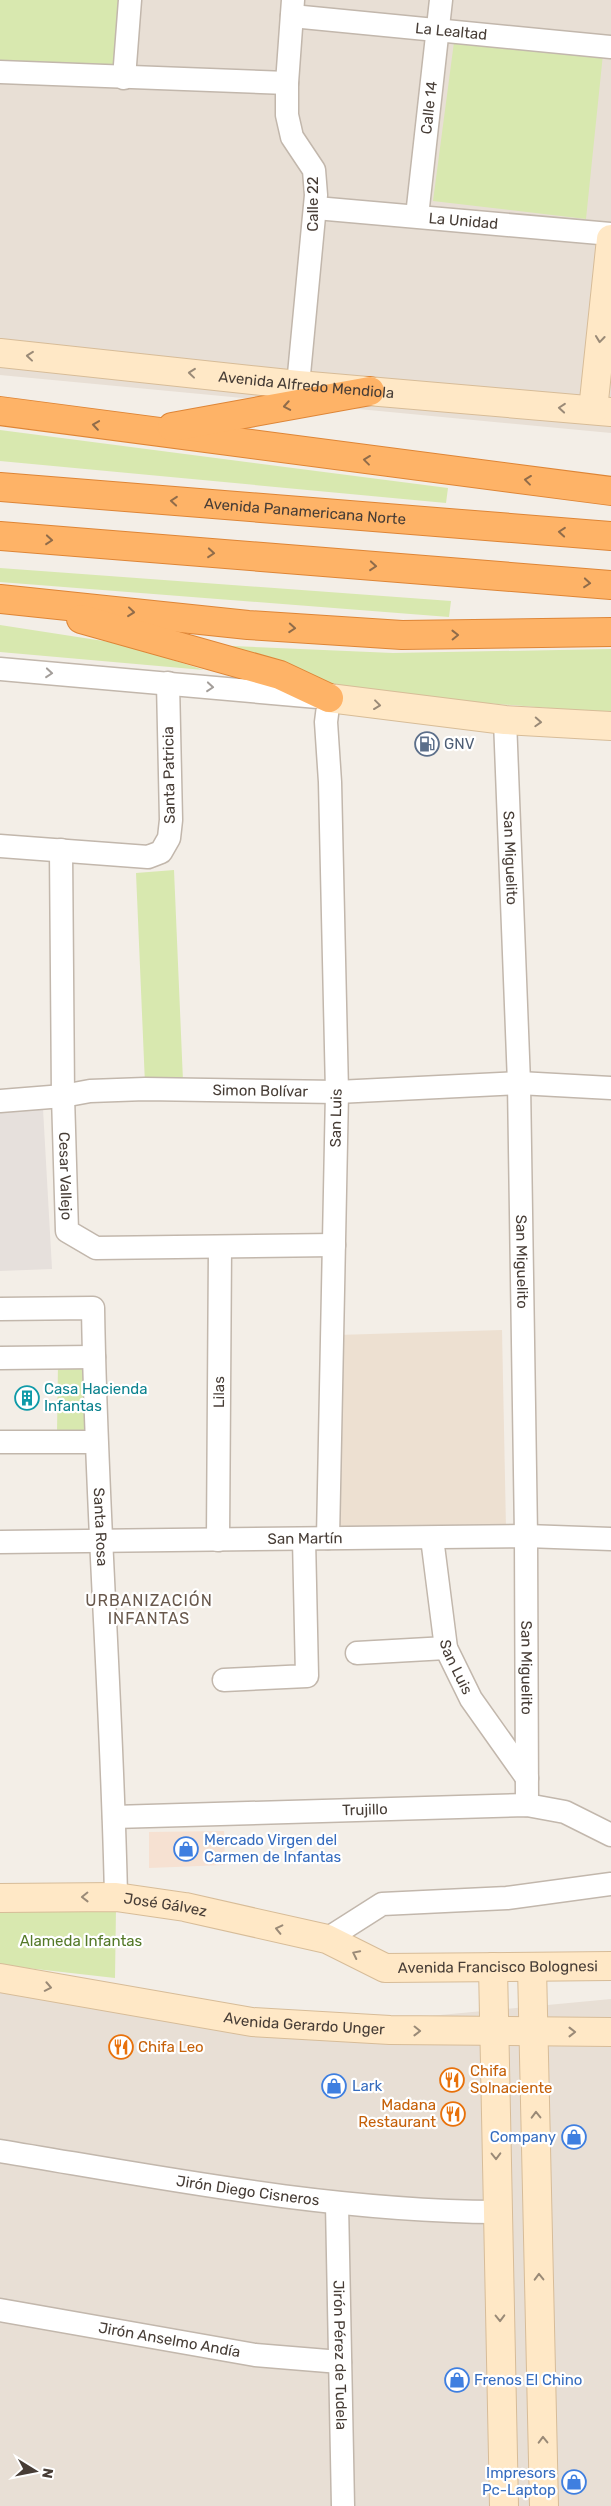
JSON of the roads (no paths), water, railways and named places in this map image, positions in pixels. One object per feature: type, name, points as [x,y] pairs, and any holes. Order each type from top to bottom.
[{"type":"highway","points":[[145,432],[370,391]]},
{"type":"highway","points":[[0,412],[611,490]]},
{"type":"highway","name":"Avenida Panamericana Norte","points":[[0,487],[611,536]]},
{"type":"highway","points":[[0,536],[611,585]]},
{"type":"highway","points":[[0,599],[248,625],[402,635],[611,632]]},
{"type":"highway","points":[[30,602],[114,630],[280,675],[328,698]]},
{"type":"main road","points":[[602,411],[611,239]]},
{"type":"main road","name":"Avenida Alfredo Mendiola","points":[[0,353],[298,385],[602,411]]},
{"type":"main road","points":[[328,698],[505,720],[611,726]]},
{"type":"main road","name":"José Gálvez","points":[[0,1898],[116,1897],[185,1907],[327,1939],[385,1968]]},
{"type":"main road","name":"Avenida Francisco Bolognesi","points":[[385,1968],[611,1966]]},
{"type":"main road","points":[[493,1967],[504,2506]]},
{"type":"main road","points":[[532,1967],[544,2506]]},
{"type":"main road","name":"Avenida Gerardo Unger","points":[[0,1978],[252,2022],[390,2030],[534,2033],[611,2032]]},
{"type":"street","points":[[124,78],[130,0]]},
{"type":"street","name":"Calle 14","points":[[417,216],[441,0]]},
{"type":"street","name":"La Lealtad","points":[[293,8],[438,30],[611,47]]},
{"type":"street","name":"Calle 22","points":[[293,8],[287,83],[287,115],[292,137],[314,170],[316,208],[298,385]]},
{"type":"street","points":[[0,72],[287,83]]},
{"type":"street","name":"La Unidad","points":[[316,208],[611,234]]},
{"type":"street","points":[[0,669],[328,698]]},
{"type":"street","name":"Santa Patricia","points":[[0,846],[148,857],[161,852],[169,838],[171,820],[168,683]]},
{"type":"street","name":"San Luis","points":[[328,698],[326,722],[330,782],[337,1092],[328,1538]]},
{"type":"street","name":"San Miguelito","points":[[505,720],[519,1083],[526,1536],[527,1805]]},
{"type":"street","name":"Cesar Vallejo","points":[[61,850],[63,1096],[68,1230],[96,1248],[334,1246]]},
{"type":"street","name":"Simon Bolívar","points":[[0,1101],[63,1096],[90,1091],[145,1089],[337,1092],[519,1083],[611,1088]]},
{"type":"street","name":"Lilas","points":[[218,1540],[220,1247]]},
{"type":"street","name":"Santa Rosa","points":[[0,1309],[93,1308],[95,1442],[102,1541],[116,1897]]},
{"type":"street","points":[[0,1358],[94,1357]]},
{"type":"street","points":[[0,1442],[95,1442]]},
{"type":"street","name":"San Martín","points":[[0,1542],[526,1536],[611,1539]]},
{"type":"street","name":"San Luis","points":[[432,1538],[446,1648],[471,1699],[527,1778]]},
{"type":"street","points":[[224,1680],[307,1676],[304,1539]]},
{"type":"street","points":[[357,1653],[446,1648]]},
{"type":"street","name":"Trujillo","points":[[114,1817],[527,1805],[565,1812],[611,1835]]},
{"type":"street","points":[[327,1939],[382,1904],[506,1898],[611,1884]]},
{"type":"street","name":"Jirón Diego Cisneros","points":[[0,2151],[337,2204],[440,2212],[497,2212]]},
{"type":"street","name":"Jirón Pérez de Tudela","points":[[337,2204],[343,2506]]},
{"type":"street","name":"Jirón Anselmo Andía","points":[[0,2310],[255,2355],[340,2362]]},
{"type":"place","name":"GNV","points":[[427,744]]},
{"type":"place","name":"Casa Hacienda Infantas","points":[[27,1398]]},
{"type":"place","name":"Mercado Virgen del Carmen de Infantas","points":[[186,1849]]},
{"type":"place","name":"Chifa Leo","points":[[121,2047]]},
{"type":"place","name":"Chifa Solnaciente","points":[[452,2080]]},
{"type":"place","name":"Lark","points":[[334,2086]]},
{"type":"place","name":"Madana Restaurant","points":[[453,2114]]},
{"type":"place","name":"Company","points":[[574,2137]]},
{"type":"place","name":"Frenos El Chino","points":[[457,2380]]},
{"type":"place","name":"Impresors Pc-Laptop","points":[[574,2482]]},
{"type":"district","name":"URBANIZACIÓN INFANTAS","points":[[149,1609]]},
{"type":"park label","name":"Alameda Infantas","points":[[81,1941]]}]
